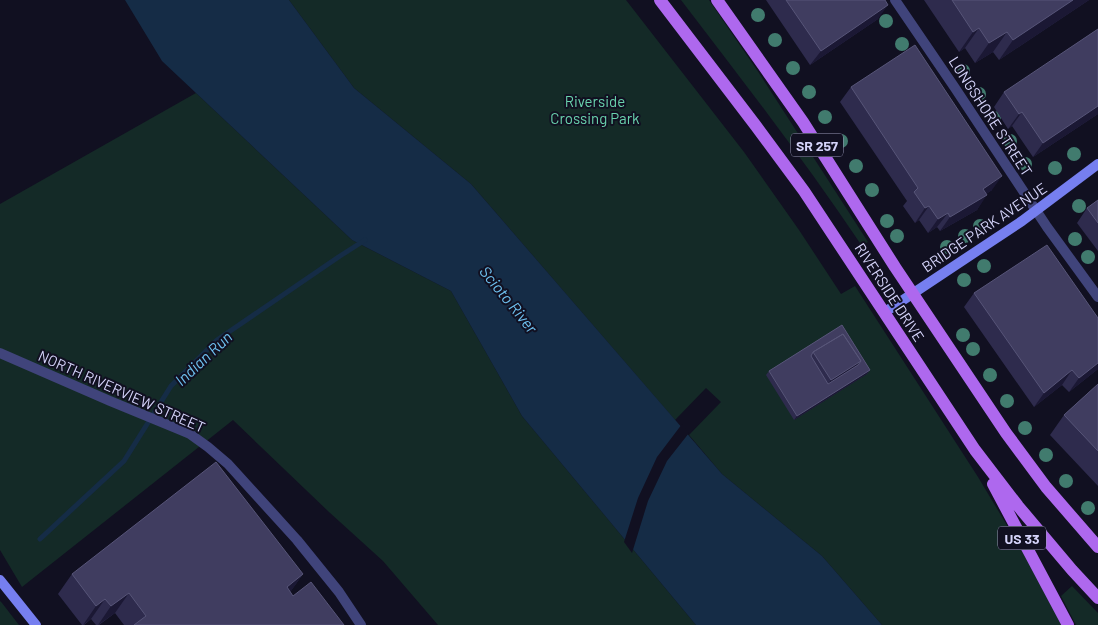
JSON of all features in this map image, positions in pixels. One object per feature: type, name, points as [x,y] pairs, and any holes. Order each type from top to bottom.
[{"type":"main road","name":"RIVERSIDE DRIVE","points":[[660,0],[804,191],[975,450],[1018,506],[1098,598]]},
{"type":"main road","name":"RIVERSIDE DRIVE","points":[[716,0],[803,122],[913,294],[1006,433],[1046,487],[1098,547]]},
{"type":"main road","name":"US 33","points":[[975,450],[1068,625]]},
{"type":"street","name":"LONGSHORE STREET","points":[[895,0],[1036,211],[1098,296]]},
{"type":"street","name":"BRIDGE PARK AVENUE","points":[[885,312],[1036,211],[1098,164]]},
{"type":"street","name":"NORTH RIVERVIEW STREET","points":[[0,352],[110,401],[178,428],[208,446],[228,464],[297,540],[339,592],[361,625]]},
{"type":"street","points":[[0,580],[36,625]]},
{"type":"green space","name":"Riverside Crossing Park","points":[[289,0],[626,0],[744,152],[841,294],[855,286],[978,477],[1020,547],[1062,625],[882,625],[822,556],[722,474],[689,435],[721,402],[706,388],[675,420],[471,184],[354,88]]},
{"type":"green space","points":[[681,0],[709,0],[757,70],[868,242],[862,246],[796,152]]},
{"type":"green space","points":[[196,93],[352,240],[451,291],[522,416],[696,625],[438,625],[383,561],[233,420],[22,587],[0,550],[0,204]]},
{"type":"green space","points":[[1072,586],[1098,613],[1098,625],[1076,625],[1061,596]]},
{"type":"green space","points":[[0,601],[2,603],[19,625],[0,625]]},
{"type":"water","name":"Scioto River","points":[[125,0],[289,0],[354,88],[471,184],[722,474],[822,556],[882,625],[696,625],[522,416],[451,291],[352,240],[162,61]]},
{"type":"pier","points":[[682,424],[689,433],[667,461],[648,501],[632,553],[624,542],[638,498],[657,457]]},
{"type":"building","points":[[786,0],[885,0],[888,5],[821,51]]},
{"type":"building","points":[[952,0],[1073,0],[1013,40],[1007,32],[989,43],[979,28],[973,32]]},
{"type":"building","points":[[1098,29],[1098,106],[1043,143],[1022,112],[1019,114],[1004,92]]},
{"type":"building","points":[[915,45],[1002,176],[983,189],[987,195],[950,217],[948,213],[938,219],[929,206],[925,208],[914,192],[918,188],[851,87]]},
{"type":"building","points":[[1098,200],[1098,223],[1087,208]]},
{"type":"building","points":[[1047,245],[1098,318],[1098,363],[1079,378],[1072,370],[1044,393],[974,293]]},
{"type":"building","points":[[842,325],[870,370],[797,416],[769,371]],"holes":[[[843,334],[861,361],[858,365],[828,384],[811,356],[813,352]]]},
{"type":"building","points":[[843,334],[861,361],[831,380],[813,352]]},
{"type":"building","points":[[1098,384],[1098,451],[1064,415]]},
{"type":"building","points":[[216,462],[303,574],[287,587],[293,596],[311,582],[344,625],[134,625],[146,616],[129,593],[111,606],[105,599],[96,606],[72,574]]},
{"type":"waterway","name":"Indian Run","points":[[40,539],[124,461],[171,386],[217,340],[365,240]]}]
